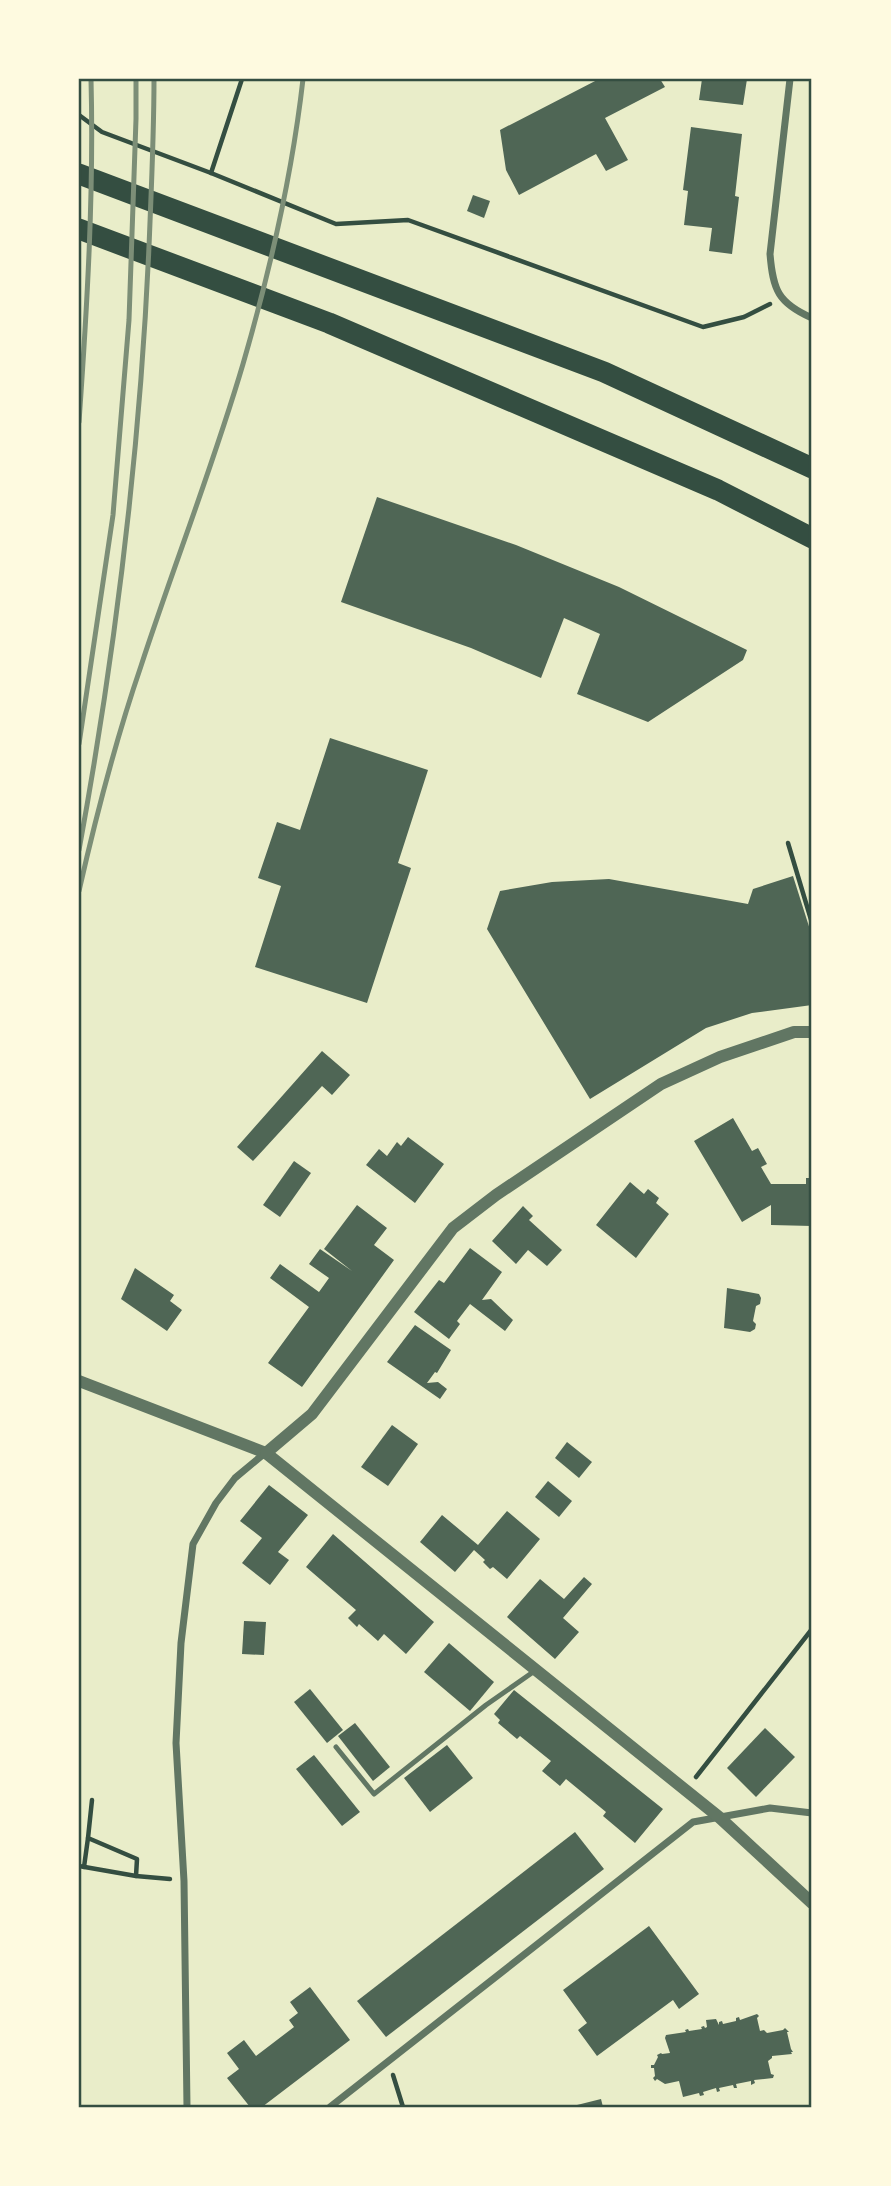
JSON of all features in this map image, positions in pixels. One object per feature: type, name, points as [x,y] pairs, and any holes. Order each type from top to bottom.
[{"type":"highway","points":[[79,174],[604,372],[812,468]]},
{"type":"highway","points":[[79,229],[329,323],[718,490],[812,538]]},
{"type":"street","points":[[790,79],[770,254],[772,277],[780,299],[812,318]]},
{"type":"street","points":[[187,2107],[184,1881],[176,1743],[181,1643],[193,1544],[216,1503],[235,1478],[312,1414],[453,1228],[496,1195],[661,1084],[720,1056],[794,1032],[812,1032]]},
{"type":"street","points":[[79,1381],[266,1453],[719,1817],[812,1903]]},
{"type":"street","points":[[330,2107],[693,1822],[770,1808],[812,1813]]},
{"type":"lane","points":[[336,1747],[374,1794],[486,1705],[536,1670]]},
{"type":"path","points":[[211,173],[242,79]]},
{"type":"path","points":[[79,115],[102,132],[336,224],[408,220],[703,327],[744,317],[780,299]]},
{"type":"path","points":[[788,843],[812,923]]},
{"type":"path","points":[[685,1791],[812,1629]]},
{"type":"path","points":[[92,1800],[88,1838],[81,1866],[135,1876],[184,1881]]},
{"type":"path","points":[[88,1838],[136,1859],[135,1876]]},
{"type":"path","points":[[389,2061],[403,2107]]},
{"type":"building","points":[[599,79],[660,79],[665,87],[605,118],[628,160],[606,171],[596,154],[519,195],[506,170],[500,130]]},
{"type":"building","points":[[702,79],[747,79],[743,105],[699,100]]},
{"type":"building","points":[[691,127],[742,134],[735,196],[739,197],[732,254],[709,251],[712,228],[684,225],[688,191],[683,190]]},
{"type":"building","points":[[473,195],[490,201],[484,218],[467,211]]},
{"type":"building","points":[[377,497],[516,545],[619,587],[747,650],[743,660],[648,722],[577,694],[600,634],[564,618],[541,678],[471,648],[341,602]]},
{"type":"building","points":[[330,738],[428,770],[398,863],[411,868],[367,1003],[255,967],[281,886],[258,878],[277,822],[300,830]]},
{"type":"building","points":[[793,876],[812,936],[812,1005],[752,1013],[706,1028],[590,1099],[487,929],[500,891],[552,882],[609,879],[748,904],[753,889]]},
{"type":"building","points":[[322,1051],[350,1075],[332,1095],[322,1086],[253,1161],[237,1147]]},
{"type":"building","points":[[733,1118],[752,1151],[758,1148],[767,1164],[761,1167],[771,1184],[806,1184],[806,1178],[812,1178],[812,1226],[771,1225],[771,1205],[742,1222],[694,1141]]},
{"type":"building","points":[[408,1137],[444,1164],[415,1203],[366,1165],[379,1149],[387,1156],[397,1142],[401,1146]]},
{"type":"building","points":[[294,1161],[311,1173],[280,1217],[263,1205]]},
{"type":"building","points":[[630,1182],[644,1194],[648,1189],[659,1198],[656,1203],[669,1214],[636,1258],[596,1225]]},
{"type":"building","points":[[357,1205],[387,1228],[374,1245],[394,1260],[302,1387],[268,1363],[309,1307],[270,1278],[280,1264],[319,1292],[329,1278],[309,1264],[320,1249],[352,1271],[324,1249]]},
{"type":"building","points":[[523,1206],[533,1216],[529,1220],[562,1250],[547,1266],[528,1250],[516,1264],[492,1241]]},
{"type":"building","points":[[470,1248],[502,1272],[482,1300],[491,1299],[513,1320],[505,1331],[470,1304],[457,1321],[460,1324],[449,1339],[414,1312],[439,1280],[444,1283]]},
{"type":"building","points":[[135,1268],[174,1295],[170,1301],[182,1310],[167,1331],[121,1299]]},
{"type":"building","points":[[727,1288],[759,1294],[760,1304],[756,1306],[753,1321],[756,1324],[755,1329],[750,1332],[724,1328]]},
{"type":"building","points":[[415,1325],[451,1350],[437,1373],[435,1372],[427,1383],[438,1382],[447,1389],[440,1399],[387,1362]]},
{"type":"building","points":[[392,1425],[418,1444],[388,1486],[361,1467]]},
{"type":"building","points":[[567,1442],[592,1462],[579,1478],[555,1458]]},
{"type":"building","points":[[548,1481],[572,1501],[559,1517],[535,1497]]},
{"type":"building","points":[[269,1485],[308,1515],[278,1552],[289,1560],[270,1585],[242,1563],[262,1538],[240,1521]]},
{"type":"building","points":[[507,1511],[540,1539],[507,1579],[493,1567],[490,1569],[474,1550],[455,1572],[420,1542],[442,1515],[478,1545]]},
{"type":"building","points":[[333,1534],[434,1622],[406,1654],[384,1634],[378,1641],[359,1624],[357,1627],[348,1618],[356,1610],[306,1567]]},
{"type":"building","points":[[584,1577],[592,1584],[563,1618],[579,1632],[555,1659],[507,1617],[540,1579],[564,1599]]},
{"type":"building","points":[[244,1621],[266,1622],[264,1655],[242,1654]]},
{"type":"building","points":[[449,1643],[494,1682],[470,1711],[424,1672]]},
{"type":"building","points":[[310,1689],[343,1730],[327,1743],[294,1702]]},
{"type":"building","points":[[514,1690],[663,1809],[635,1843],[603,1816],[606,1812],[566,1779],[560,1786],[542,1771],[551,1761],[520,1736],[517,1739],[498,1723],[500,1720],[494,1714]]},
{"type":"building","points":[[355,1723],[390,1767],[373,1781],[338,1736]]},
{"type":"building","points":[[765,1728],[795,1757],[756,1797],[727,1768]]},
{"type":"building","points":[[447,1745],[473,1778],[430,1812],[404,1778]]},
{"type":"building","points":[[314,1755],[360,1812],[342,1826],[296,1769]]},
{"type":"building","points":[[575,1832],[604,1869],[386,2037],[357,2001]]},
{"type":"building","points":[[649,1926],[699,1994],[679,2009],[673,2000],[597,2056],[578,2030],[587,2023],[563,1990]]},
{"type":"building","points":[[310,1987],[350,2040],[262,2107],[250,2107],[227,2078],[239,2069],[227,2053],[244,2040],[256,2056],[294,2027],[289,2020],[298,2013],[290,2002]]},
{"type":"building","points":[[757,2014],[760,2031],[767,2033],[785,2028],[789,2032],[793,2052],[772,2056],[768,2061],[773,2078],[754,2080],[755,2083],[751,2085],[751,2081],[736,2084],[737,2088],[733,2085],[719,2088],[720,2091],[717,2092],[716,2088],[703,2092],[704,2095],[700,2096],[699,2093],[683,2097],[679,2081],[665,2084],[653,2078],[654,2068],[651,2068],[651,2065],[654,2065],[657,2055],[670,2053],[666,2035],[686,2032],[688,2029],[702,2029],[704,2026],[705,2028],[706,2020],[716,2019],[719,2025],[722,2021],[723,2024],[736,2021],[739,2017],[740,2020]]},
{"type":"building","points":[[601,2099],[603,2107],[573,2107],[573,2106]]},
{"type":"railway","points":[[79,422],[91,208],[91,79]]},
{"type":"railway","points":[[79,744],[113,515],[129,320],[136,79]]},
{"type":"railway","points":[[79,850],[116,616],[134,459],[146,301],[154,79]]},
{"type":"railway","points":[[79,891],[123,721],[219,440],[253,329],[286,187],[303,79]]}]
